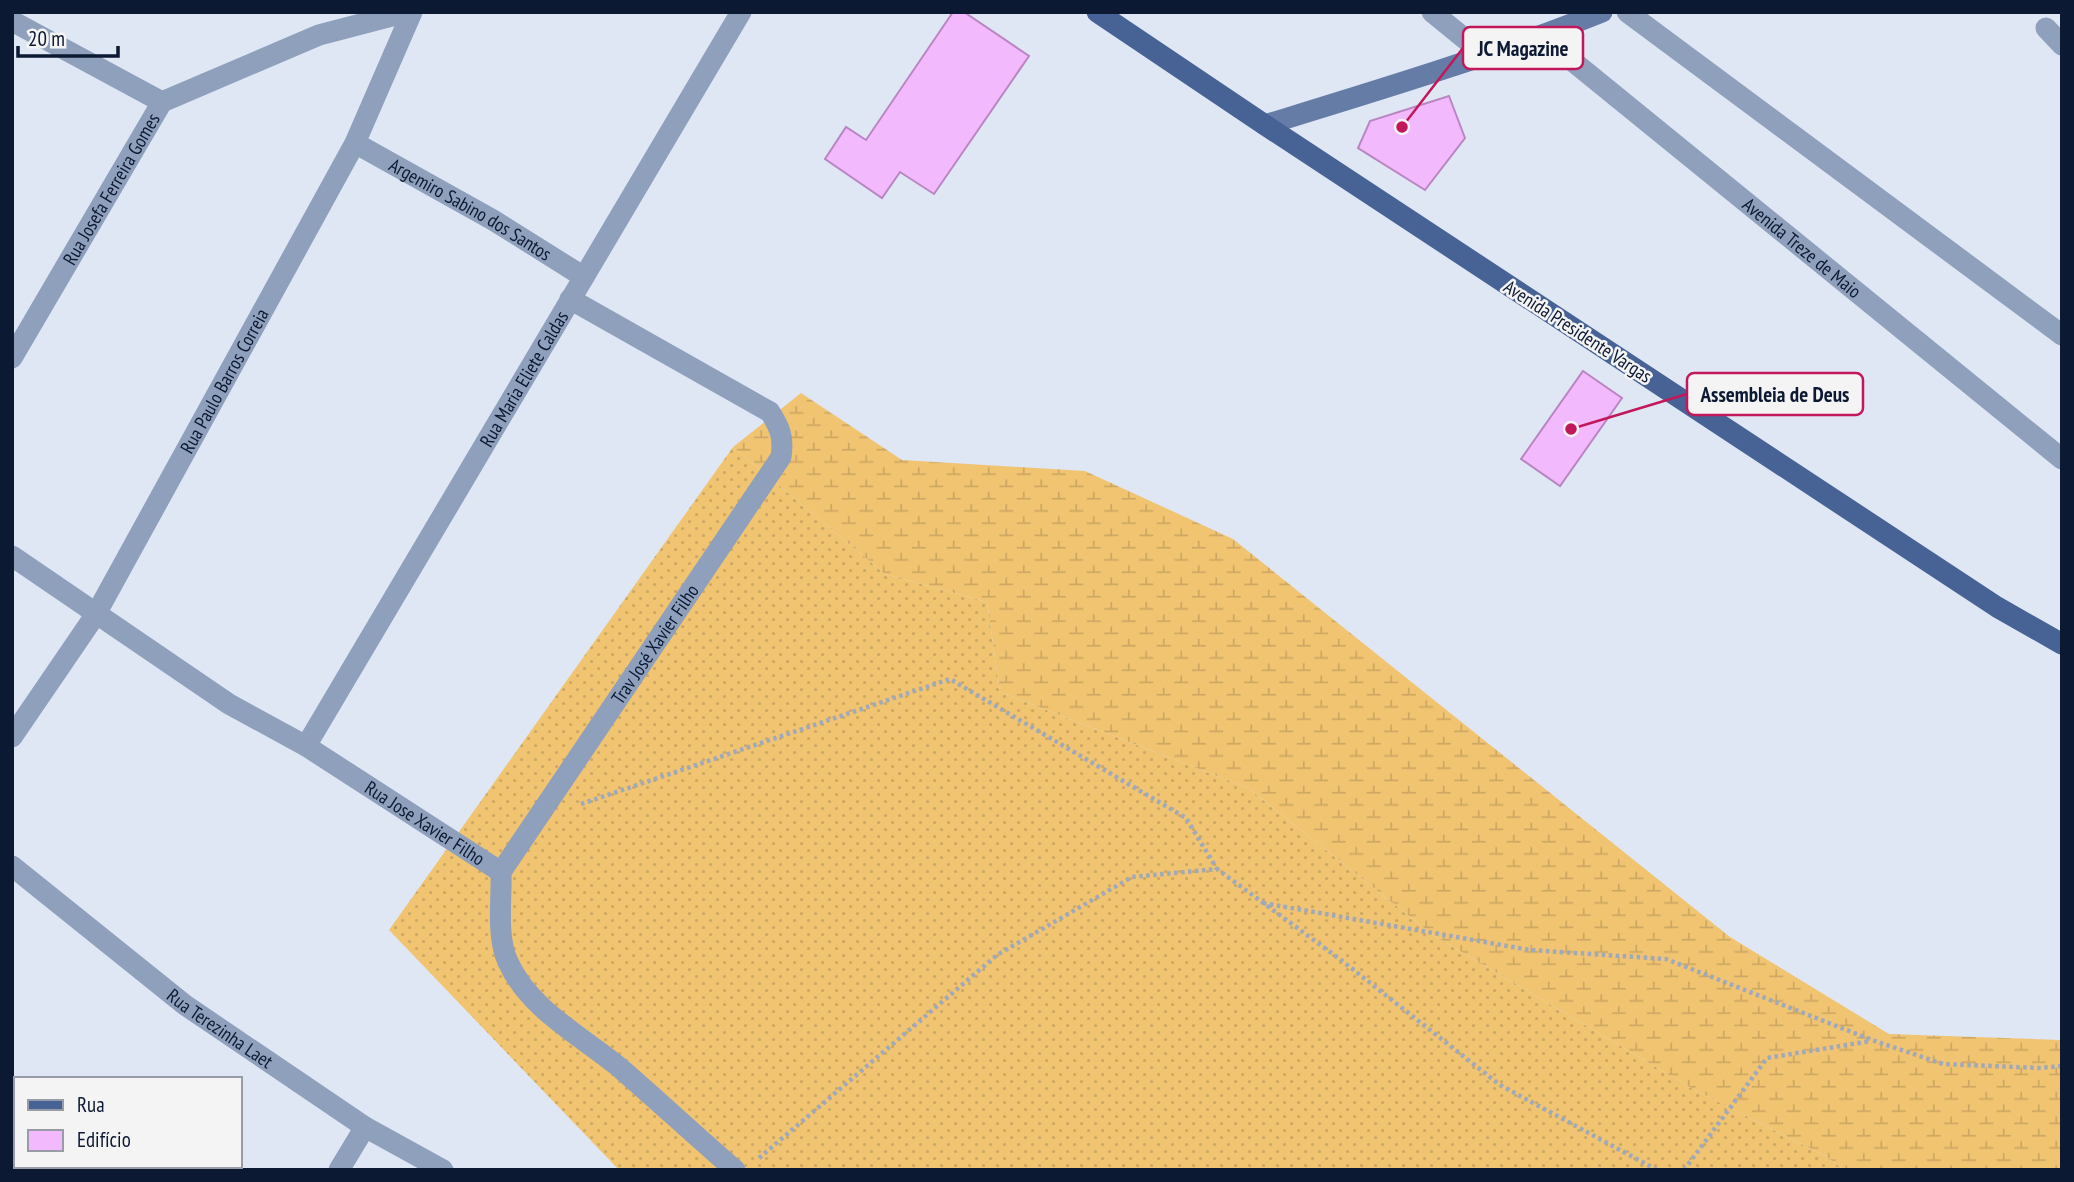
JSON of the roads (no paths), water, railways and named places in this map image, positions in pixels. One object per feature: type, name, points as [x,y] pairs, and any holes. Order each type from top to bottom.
[{"type":"main road","name":"Avenida Presidente Vargas","points":[[1097,12],[1997,607],[2062,644]]},
{"type":"main road","points":[[1265,125],[1543,37],[1602,12]]},
{"type":"street","name":"Rua Josefa Ferreira Gomes","points":[[12,358],[162,102],[319,35],[407,12]]},
{"type":"street","name":"Rua Paulo Barros Correia","points":[[12,737],[96,614],[355,143],[412,12]]},
{"type":"street","name":"Rua Maria Eliete Caldas","points":[[306,746],[741,12]]},
{"type":"street","points":[[1432,12],[1486,56]]},
{"type":"street","points":[[1627,12],[2062,335]]},
{"type":"street","points":[[12,21],[162,102]]},
{"type":"street","points":[[2046,28],[2062,46]]},
{"type":"street","name":"Avenida Treze de Maio","points":[[1543,37],[2062,459]]},
{"type":"street","name":"Argemiro Sabino dos Santos","points":[[355,143],[492,220],[583,277]]},
{"type":"street","name":"Trav José Xavier Filho","points":[[501,872],[781,457],[784,441],[782,432],[770,412],[570,299]]},
{"type":"street","name":"Rua Jose Xavier Filho","points":[[12,556],[229,704],[306,746],[501,872],[502,934],[507,960],[523,987],[535,1002],[617,1066],[735,1170]]},
{"type":"street","name":"Rua Terezinha Laet","points":[[12,866],[185,1005],[365,1128],[443,1170]]},
{"type":"street","points":[[339,1170],[365,1128]]},
{"type":"place","name":"JC Magazine","points":[[1402,127]]},
{"type":"place","name":"Assembleia de Deus","points":[[1571,429]]}]
